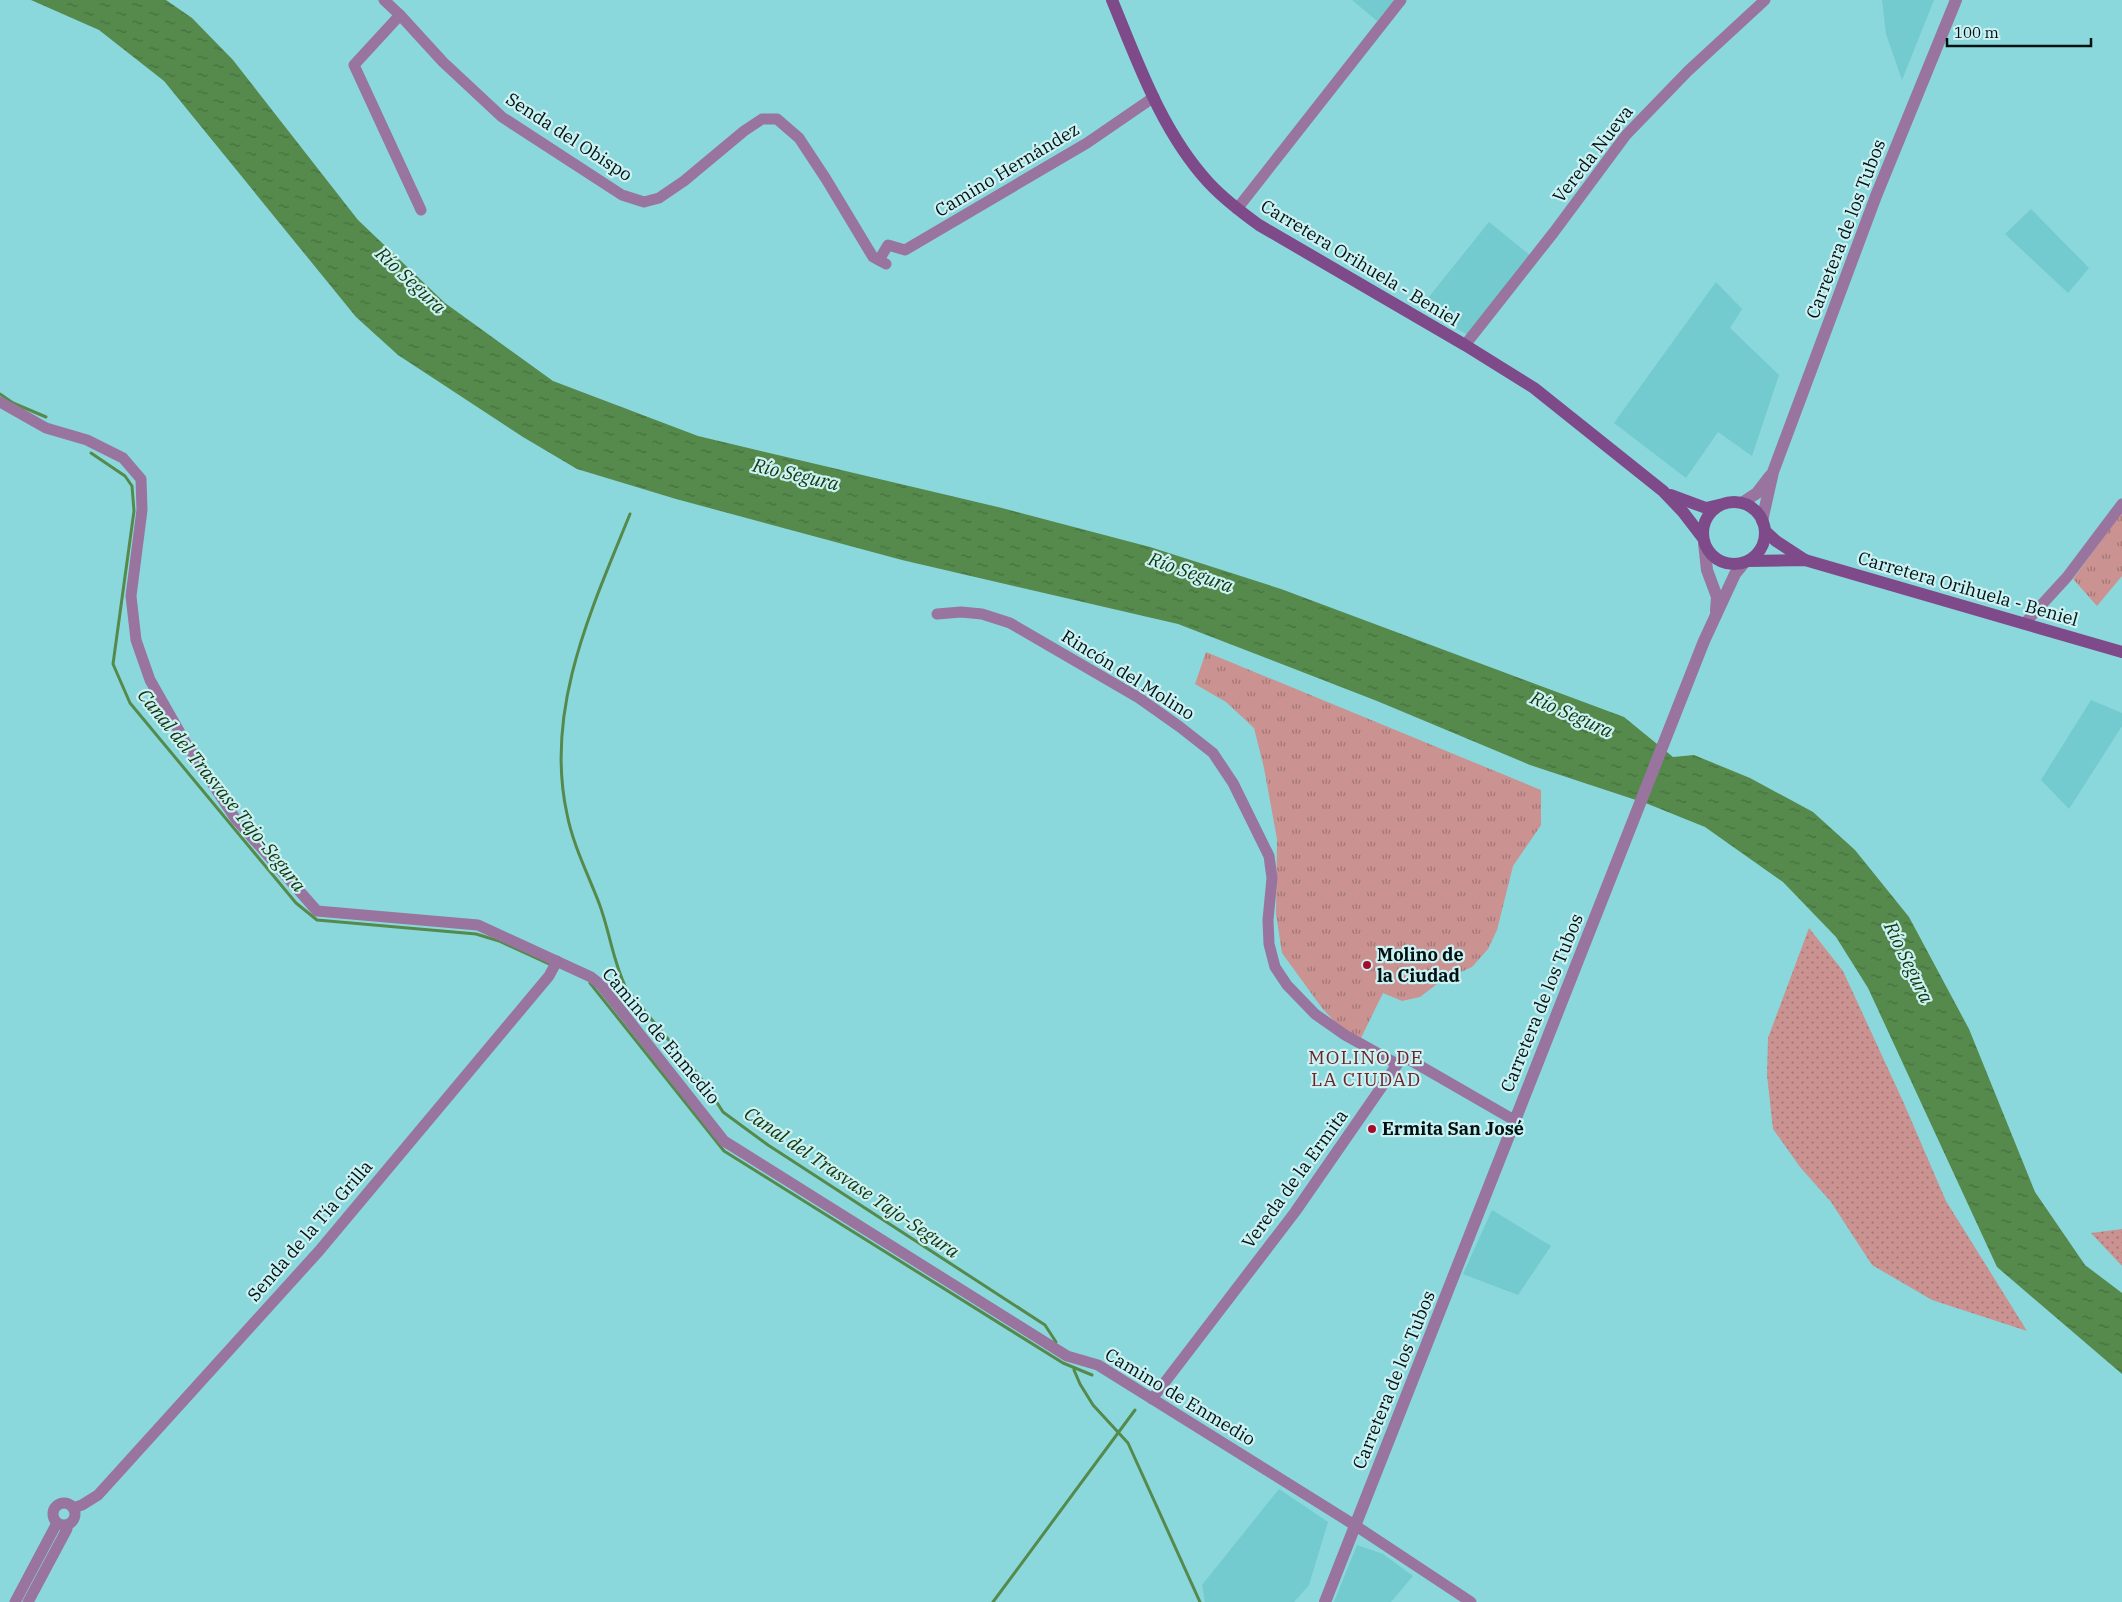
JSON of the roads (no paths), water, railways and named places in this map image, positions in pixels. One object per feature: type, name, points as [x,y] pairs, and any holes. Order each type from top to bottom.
[{"type":"main road","name":"Carretera Orihuela - Beniel","points":[[1112,0],[1168,126],[1186,154],[1210,183],[1237,209],[1259,225],[1465,345],[1534,388],[1663,491],[1683,512],[1704,540]]},
{"type":"main road","name":"Carretera Orihuela - Beniel","points":[[1663,491],[1680,500],[1706,508],[1721,505]]},
{"type":"main road","points":[[1731,502],[1742,503],[1756,512],[1764,526],[1761,548],[1746,562],[1737,564],[1723,562],[1711,555],[1704,540],[1703,528],[1706,518],[1721,505],[1731,502]]},
{"type":"main road","name":"Carretera Orihuela - Beniel","points":[[1764,526],[1776,541],[1805,560],[2122,652]]},
{"type":"main road","name":"Carretera Orihuela - Beniel","points":[[1746,562],[1805,560]]},
{"type":"street","name":"Senda del Obispo","points":[[384,0],[443,62],[502,117],[622,195],[644,202],[659,198],[684,181],[744,131],[762,119],[777,119],[799,138],[873,257],[883,262]]},
{"type":"street","points":[[1237,209],[1401,0]]},
{"type":"street","name":"Vereda Nueva","points":[[1465,345],[1554,232],[1626,135],[1688,71],[1765,0]]},
{"type":"street","name":"Carretera de los Tubos","points":[[1764,526],[1773,472],[1876,196],[1956,0]]},
{"type":"street","points":[[400,15],[354,65],[421,210]]},
{"type":"street","name":"Camino Hernández","points":[[883,262],[888,245],[906,250],[1087,143],[1154,97]]},
{"type":"street","name":"Camino de Enmedio","points":[[0,402],[46,428],[87,440],[123,458],[141,479],[142,510],[132,596],[136,640],[150,680],[187,745],[235,818],[317,911],[478,925],[580,970],[602,985],[724,1141],[1067,1356],[1098,1365],[1356,1526],[1472,1602]]},
{"type":"street","name":"Carretera de los Tubos","points":[[1742,503],[1757,493],[1773,472]]},
{"type":"street","points":[[2024,624],[2066,577],[2122,504]]},
{"type":"street","name":"Carretera de los Tubos","points":[[1704,540],[1707,570],[1717,598],[1716,613]]},
{"type":"street","name":"Carretera de los Tubos","points":[[1326,1602],[1514,1120],[1716,613],[1735,574],[1746,562]]},
{"type":"street","name":"Rincón del Molino","points":[[937,614],[961,612],[982,614],[1010,623],[1138,698],[1180,726],[1213,754],[1233,784],[1269,856],[1272,878],[1268,920],[1269,944],[1275,967],[1287,985],[1315,1014],[1345,1035],[1397,1064]]},
{"type":"street","name":"Senda de la Tía Grilla","points":[[73,1508],[98,1495],[319,1251],[549,976],[558,961]]},
{"type":"street","points":[[1397,1064],[1403,1056],[1514,1120]]},
{"type":"street","name":"Vereda de la Ermita","points":[[1152,1399],[1295,1212],[1397,1064]]},
{"type":"street","points":[[15,1602],[62,1524],[74,1518],[73,1508],[65,1503],[55,1507],[53,1517],[62,1524],[67,1529],[28,1602]]},
{"type":"water","name":"Río Segura","points":[[31,0],[166,0],[192,18],[233,60],[358,220],[445,303],[553,381],[698,436],[1002,508],[1150,547],[1281,589],[1624,717],[1673,757],[1694,755],[1750,778],[1813,812],[1855,850],[1909,917],[1969,1029],[2035,1192],[2085,1265],[2122,1293],[2122,1374],[1997,1267],[1868,988],[1836,937],[1783,882],[1705,827],[1648,804],[1530,765],[1377,701],[1178,624],[902,560],[676,499],[577,469],[523,437],[398,355],[356,317],[164,81],[99,30]]},
{"type":"waterway","points":[[0,394],[13,403],[46,417]]},
{"type":"waterway","name":"Canal del Trasvase Tajo-Segura","points":[[91,453],[125,476],[132,486],[134,511],[113,664],[130,703],[296,903],[317,920],[476,934],[499,941],[549,964]]},
{"type":"waterway","name":"Canal del Trasvase Tajo-Segura","points":[[630,514],[587,623],[567,698],[562,736],[562,775],[567,814],[573,837],[599,903],[618,969],[627,990],[703,1081],[723,1112],[768,1145],[1045,1325],[1056,1342]]},
{"type":"waterway","name":"Canal del Trasvase Tajo-Segura","points":[[590,983],[724,1151],[1063,1363],[1092,1375]]},
{"type":"waterway","name":"Canal del Trasvase Tajo-Segura","points":[[1074,1370],[1093,1405],[1128,1443],[1200,1602]]},
{"type":"waterway","points":[[993,1602],[1135,1410]]},
{"type":"place","name":"Molino de la Ciudad","points":[[1367,965]]},
{"type":"place","name":"Ermita San José","points":[[1372,1129]]},
{"type":"district","name":"MOLINO DE LA CIUDAD","points":[[1366,1068]]}]
